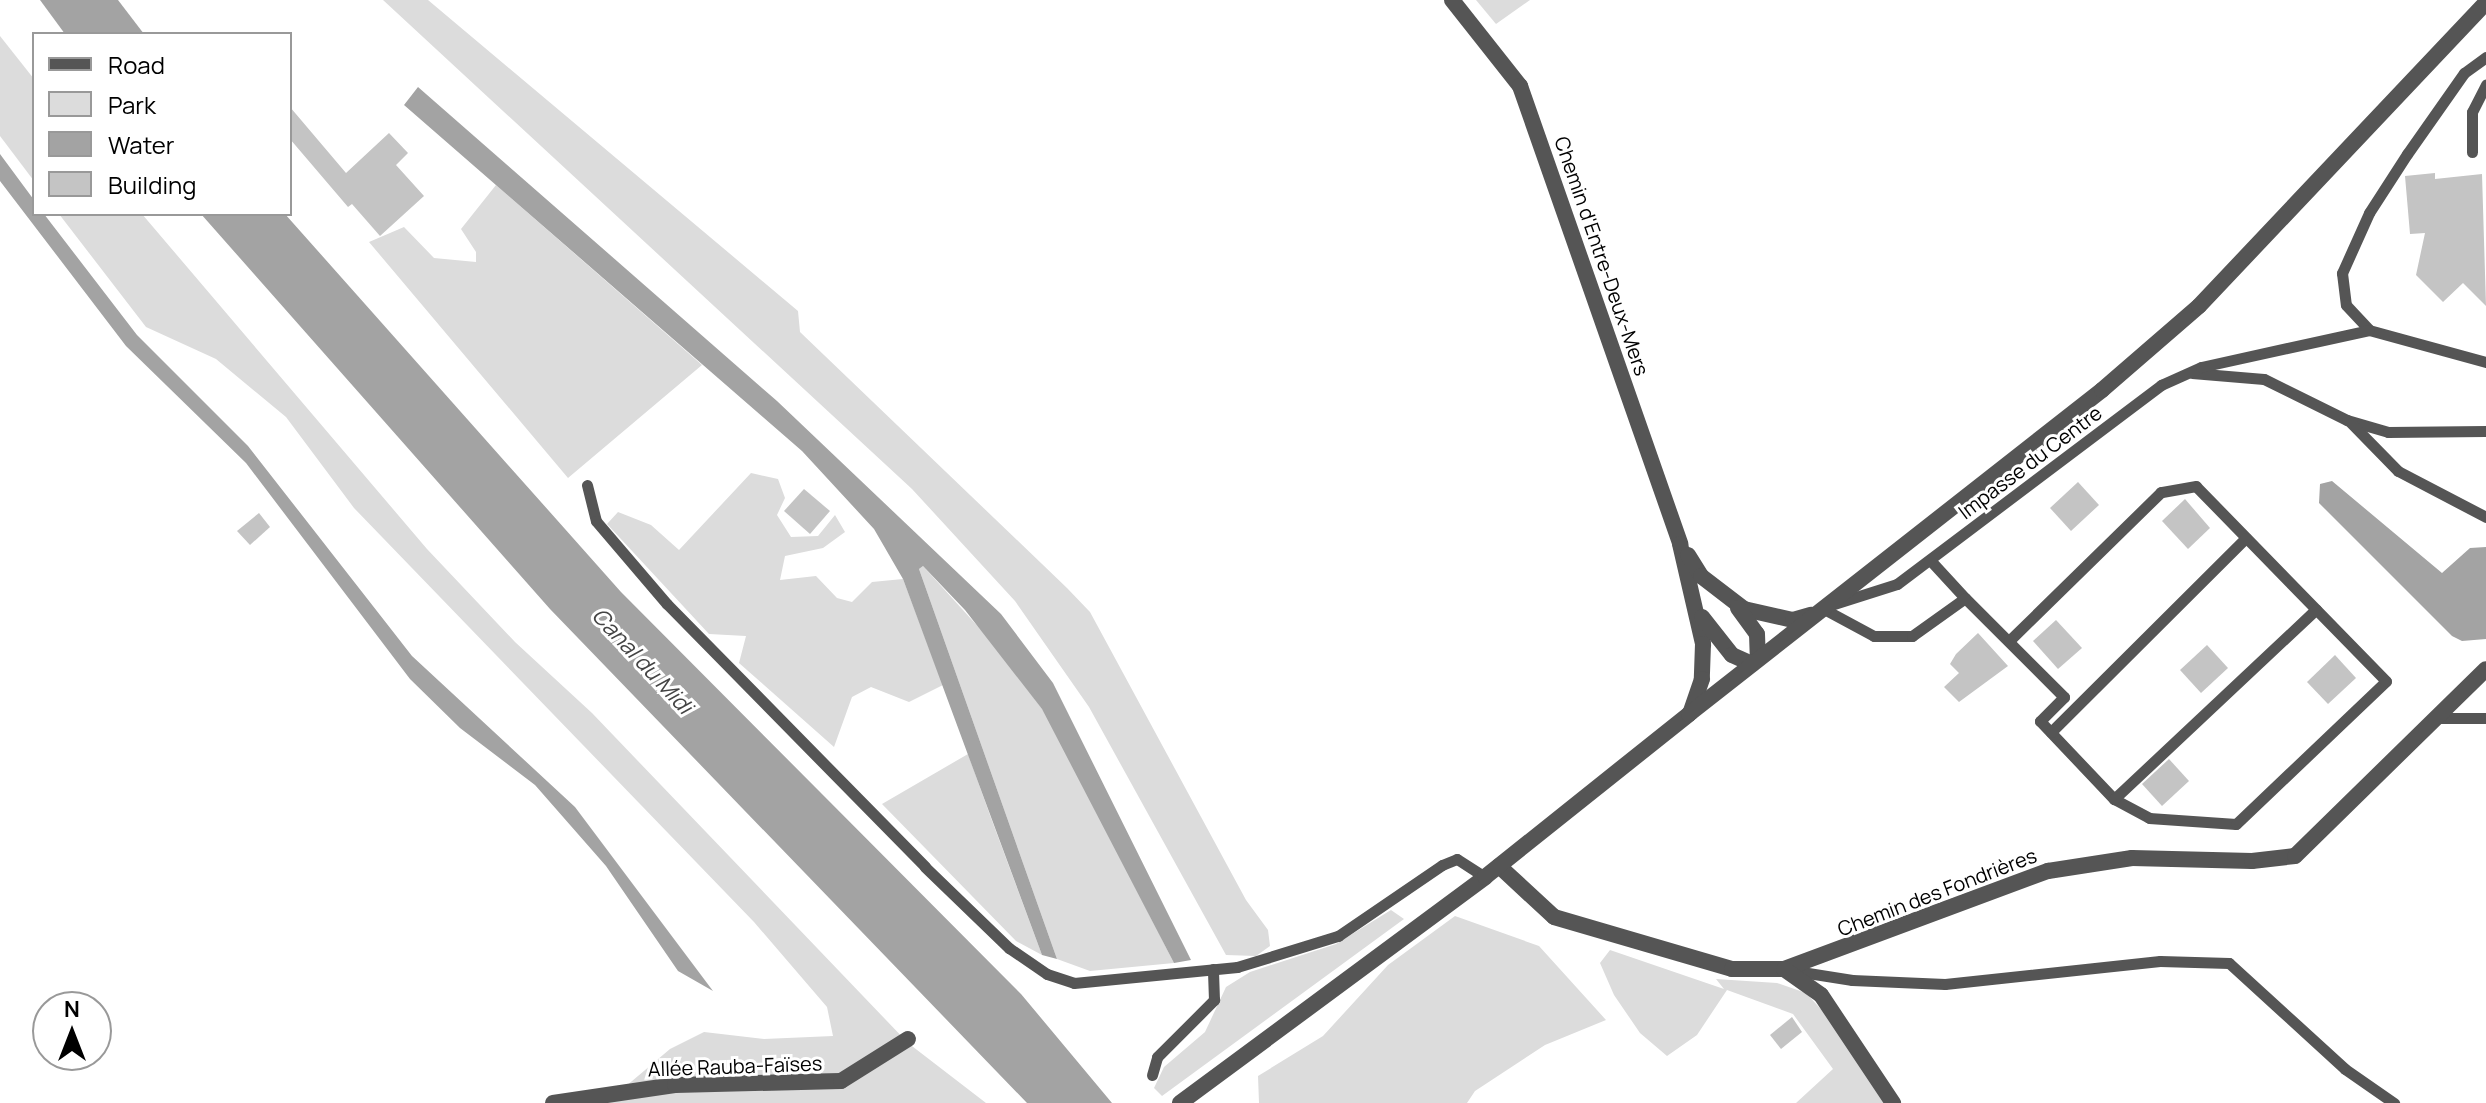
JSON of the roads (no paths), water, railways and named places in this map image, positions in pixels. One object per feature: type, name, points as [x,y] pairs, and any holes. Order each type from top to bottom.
[{"type":"street","name":"Chemin d'Entre-Deux-Mers","points":[[1452,0],[1520,86],[1680,544],[1703,644],[1702,679],[1689,714]]},
{"type":"street","points":[[1180,1103],[1492,871],[2102,390],[2199,306],[2486,2]]},
{"type":"street","name":"Chemin d'Entre-Deux-Mers","points":[[1680,544],[1701,576],[1753,624],[1755,662],[1732,655],[1710,633],[1694,601]]},
{"type":"street","name":"Chemin d'Entre-Deux-Mers","points":[[1732,602],[1766,616],[1793,620],[1818,611]]},
{"type":"street","name":"Chemin des Fondrières","points":[[1492,871],[1554,917],[1732,969],[1784,969],[2048,871],[2132,858],[2252,861],[2295,856],[2440,718],[2486,669]]},
{"type":"street","points":[[1784,969],[1821,995],[1893,1103]]},
{"type":"street","name":"Allée Rauba-Faïses","points":[[553,1103],[675,1085],[841,1081],[908,1039]]},
{"type":"lane","points":[[2486,57],[2464,73],[2407,154],[2369,213],[2342,273],[2346,305],[2369,330],[2486,362]]},
{"type":"lane","points":[[2472,152],[2472,112],[2486,84]]},
{"type":"lane","name":"Impasse du Centre","points":[[1818,611],[1897,584],[2161,385],[2188,373],[2369,330]]},
{"type":"lane","points":[[2188,373],[2264,379],[2347,420],[2388,432],[2486,431]]},
{"type":"lane","points":[[2347,420],[2398,471],[2486,517]]},
{"type":"lane","points":[[587,485],[596,521],[667,604],[1009,948],[1047,974],[1074,983],[1237,967],[1338,936],[1457,859],[1492,871]]},
{"type":"lane","points":[[1930,560],[1965,598],[2064,697],[2040,721],[2114,799],[2149,818],[2236,824],[2386,681],[2196,486],[2161,492],[2009,641]]},
{"type":"lane","points":[[2051,732],[2246,538]]},
{"type":"lane","points":[[1818,611],[1874,636],[1912,636],[1965,598]]},
{"type":"lane","points":[[2114,799],[2316,609]]},
{"type":"lane","points":[[2440,718],[2486,718]]},
{"type":"lane","points":[[1784,969],[1852,980],[1945,984],[2160,961],[2229,963],[2345,1069],[2394,1103]]},
{"type":"lane","points":[[1152,1075],[1165,1047],[1214,1000],[1213,969]]},
{"type":"water","points":[[40,0],[118,0],[142,32],[64,32]]},
{"type":"water","points":[[418,87],[777,401],[1001,614],[1053,683],[1191,960],[1174,963],[1042,709],[965,610],[923,566],[919,569],[1057,959],[1042,955],[903,579],[874,529],[802,451],[404,105]]},
{"type":"water","points":[[0,154],[32,197],[32,216],[46,216],[137,335],[248,446],[412,656],[575,807],[713,991],[678,971],[606,866],[535,785],[460,728],[410,679],[246,463],[126,346],[0,181]]},
{"type":"water","name":"Canal du Midi","points":[[203,216],[287,216],[621,592],[1021,994],[1112,1103],[1027,1103],[550,609]]},
{"type":"water","points":[[2332,481],[2442,573],[2470,548],[2486,547],[2486,639],[2462,641],[2452,636],[2319,503],[2320,484]]}]
